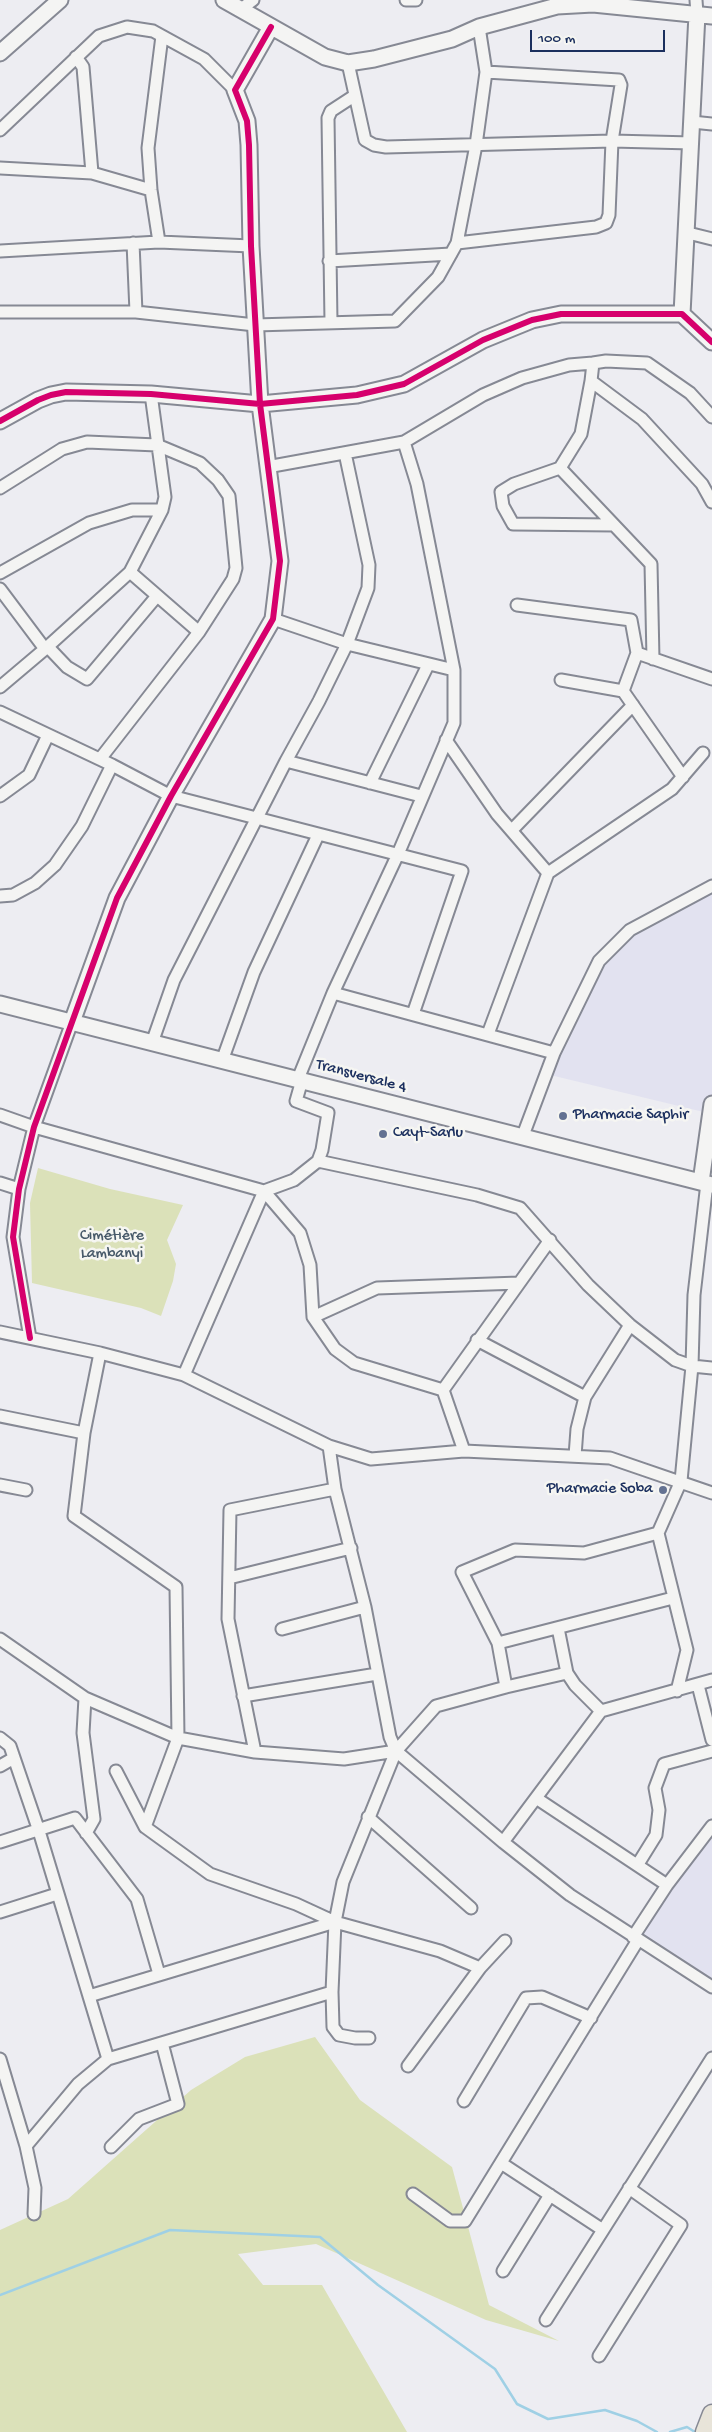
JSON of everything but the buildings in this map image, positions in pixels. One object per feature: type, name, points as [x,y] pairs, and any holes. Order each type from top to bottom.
[{"type":"street","points":[[0,53],[60,0]]},
{"type":"street","points":[[224,0],[325,57],[348,63],[374,59],[452,39],[479,27],[558,6],[593,4],[702,10],[692,122],[688,233],[682,314]]},
{"type":"street","points":[[240,10],[253,0]]},
{"type":"street","points":[[0,130],[99,36],[127,27],[153,31],[204,58],[235,90],[247,121],[251,246],[260,404],[280,562],[274,619],[171,796],[117,898],[34,1127],[19,1190],[13,1237],[30,1338]]},
{"type":"street","points":[[235,90],[271,27]]},
{"type":"street","points":[[0,312],[136,312],[255,325],[395,321],[438,277],[458,243],[476,145],[486,72],[479,27]]},
{"type":"street","points":[[159,242],[151,190],[148,148],[162,36]]},
{"type":"street","points":[[76,57],[83,67],[92,173]]},
{"type":"street","points":[[348,63],[365,140],[374,146],[612,142],[692,143]]},
{"type":"street","points":[[458,243],[596,227],[606,224],[609,215],[612,142],[621,85],[619,80],[486,72]]},
{"type":"street","points":[[331,322],[328,118],[331,111],[354,96]]},
{"type":"street","points":[[692,122],[712,124]]},
{"type":"street","points":[[0,168],[92,173],[151,190]]},
{"type":"street","points":[[688,233],[712,240]]},
{"type":"street","points":[[0,251],[159,242],[251,246]]},
{"type":"street","points":[[133,243],[136,312]]},
{"type":"street","points":[[329,261],[451,254]]},
{"type":"street","points":[[0,421],[51,395],[66,392],[151,394],[260,404],[357,395],[404,384],[483,340],[532,320],[561,314],[682,314],[712,342]]},
{"type":"street","points":[[267,467],[404,442],[483,395],[522,378],[569,365],[606,361],[647,363],[690,394],[712,417]]},
{"type":"street","points":[[593,363],[581,434],[560,468],[514,484],[501,492],[503,506],[514,524],[614,525]]},
{"type":"street","points":[[591,381],[642,419],[702,484],[712,502]]},
{"type":"street","points":[[0,687],[130,572],[162,510],[165,497],[151,394]]},
{"type":"street","points":[[0,488],[62,449],[87,442],[157,445],[200,464],[218,480],[228,496],[236,568],[233,579],[199,632],[100,759]]},
{"type":"street","points":[[184,1375],[264,1191],[294,1180],[318,1160],[322,1150],[328,1113],[296,1100],[300,1079],[333,993],[398,854],[421,796],[454,723],[454,670],[417,484],[404,442]]},
{"type":"street","points":[[152,1043],[174,980],[286,761],[320,701],[347,644],[368,588],[369,565],[346,453]]},
{"type":"street","points":[[560,468],[651,564],[653,659]]},
{"type":"street","points":[[0,573],[89,523],[132,510],[162,510]]},
{"type":"street","points":[[130,572],[199,632]]},
{"type":"street","points":[[1,591],[46,648],[67,667],[87,679],[157,596]]},
{"type":"street","points":[[517,605],[631,620],[637,653],[623,691]]},
{"type":"street","points":[[274,619],[347,644],[454,670]]},
{"type":"street","points":[[637,653],[712,679]]},
{"type":"street","points":[[370,783],[428,665]]},
{"type":"street","points":[[561,680],[623,691],[683,777]]},
{"type":"street","points":[[512,830],[633,705]]},
{"type":"street","points":[[0,712],[100,759],[171,796],[462,871],[413,1014]]},
{"type":"street","points":[[0,796],[29,775],[48,735]]},
{"type":"street","points":[[446,740],[512,830],[548,873]]},
{"type":"street","points":[[488,1034],[548,873],[672,789],[703,753]]},
{"type":"street","points":[[286,761],[421,796]]},
{"type":"street","points":[[0,896],[12,894],[35,883],[55,865],[82,826],[112,765]]},
{"type":"street","points":[[222,1061],[254,972],[318,835]]},
{"type":"street","points":[[522,1138],[554,1053],[599,961],[630,930],[712,886]]},
{"type":"street","points":[[333,993],[554,1053]]},
{"type":"street","name":"Transversale 4","points":[[0,1004],[300,1079],[522,1138],[707,1183]]},
{"type":"street","points":[[676,1691],[687,1650],[658,1533],[681,1481],[692,1366],[694,1295],[707,1183],[712,1104]]},
{"type":"street","points":[[0,1115],[34,1127],[264,1191],[300,1233],[310,1265],[313,1317],[335,1349],[354,1363],[443,1390]]},
{"type":"street","points":[[318,1160],[476,1195],[520,1208],[588,1285],[630,1325],[675,1360],[692,1366],[712,1368]]},
{"type":"street","points":[[0,1183],[19,1190]]},
{"type":"street","points":[[443,1390],[550,1240]]},
{"type":"street","points":[[313,1317],[377,1288],[519,1283]]},
{"type":"street","points":[[575,1456],[577,1429],[585,1397],[630,1325]]},
{"type":"street","points":[[0,1332],[100,1353],[184,1375],[329,1446],[371,1459],[464,1451],[610,1458],[712,1493]]},
{"type":"street","points":[[477,1340],[585,1397]]},
{"type":"street","points":[[100,1353],[84,1433],[74,1516],[176,1587],[178,1738],[145,1827]]},
{"type":"street","points":[[443,1390],[464,1451]]},
{"type":"street","points":[[0,1416],[84,1433]]},
{"type":"street","points":[[329,1446],[336,1490],[365,1607],[390,1737],[396,1751],[503,1842],[570,1895],[712,1988]]},
{"type":"street","points":[[0,1485],[26,1490]]},
{"type":"street","points":[[255,1752],[228,1618],[230,1510],[336,1490]]},
{"type":"street","points":[[506,1687],[498,1643],[462,1572],[515,1550],[584,1553],[658,1533]]},
{"type":"street","points":[[229,1578],[351,1548]]},
{"type":"street","points":[[498,1643],[673,1598]]},
{"type":"street","points":[[282,1629],[365,1607]]},
{"type":"street","points":[[558,1628],[567,1673],[575,1685],[601,1711]]},
{"type":"street","points":[[0,1639],[85,1698],[178,1738],[255,1752],[344,1759],[396,1751]]},
{"type":"street","points":[[369,2038],[339,2035],[333,2027],[332,1992],[335,1922],[342,1882],[396,1751],[436,1706],[567,1673]]},
{"type":"street","points":[[243,1696],[377,1674]]},
{"type":"street","points":[[503,1842],[601,1711],[712,1680]]},
{"type":"street","points":[[698,1685],[712,1740]]},
{"type":"street","points":[[85,1698],[83,1733],[94,1819],[86,1833]]},
{"type":"street","points":[[0,1738],[10,1746],[39,1831],[108,2059]]},
{"type":"street","points":[[638,1864],[656,1835],[659,1810],[655,1788],[664,1764],[712,1751]]},
{"type":"street","points":[[0,1766],[14,1758]]},
{"type":"street","points":[[116,1771],[145,1827],[210,1874],[296,1904],[335,1922],[440,1951],[480,1968]]},
{"type":"street","points":[[536,1798],[667,1885]]},
{"type":"street","points":[[368,1817],[471,1908]]},
{"type":"street","points":[[0,1842],[75,1818],[137,1899],[159,1974]]},
{"type":"street","points":[[413,2194],[450,2221],[465,2221],[591,2018],[667,1885],[712,1826]]},
{"type":"street","points":[[0,1912],[57,1894]]},
{"type":"street","points":[[89,1996],[335,1922]]},
{"type":"street","points":[[408,2066],[480,1968],[505,1941]]},
{"type":"street","points":[[26,2146],[78,2084],[108,2059],[332,1992]]},
{"type":"street","points":[[464,2101],[526,1998],[542,1997],[591,2018]]},
{"type":"street","points":[[111,2147],[139,2119],[178,2104],[162,2043]]},
{"type":"street","points":[[546,2320],[629,2188],[707,2077],[712,2058]]},
{"type":"street","points":[[0,2059],[26,2146],[35,2188],[34,2214]]},
{"type":"street","points":[[501,2163],[603,2230]]},
{"type":"street","points":[[599,2356],[681,2224],[629,2188]]},
{"type":"street","points":[[503,2271],[550,2195]]},
{"type":"shaded area","points":[[712,891],[712,1114],[546,1074],[600,961],[636,928]]},
{"type":"shaded area","points":[[712,1833],[712,1981],[644,1936],[642,1930]]},
{"type":"green space","name":"Cimétière Lambanyi","points":[[38,1168],[110,1189],[183,1205],[167,1240],[176,1264],[173,1281],[161,1316],[141,1308],[32,1283],[30,1203]]},
{"type":"green space","points":[[315,2037],[360,2100],[452,2167],[489,2305],[559,2341],[486,2320],[316,2244],[238,2254],[263,2285],[322,2285],[407,2432],[0,2432],[0,2230],[68,2199],[191,2090],[245,2057]]},
{"type":"waterway","points":[[0,2295],[170,2230],[320,2237],[378,2285],[495,2369],[517,2404],[548,2419],[605,2410],[637,2421],[657,2432]]},
{"type":"waterway","points":[[670,2432],[687,2427],[695,2432]]},
{"type":"cycle path","points":[[30,1338],[13,1237],[19,1189],[34,1127],[117,898],[171,796],[273,619],[280,561],[260,404],[251,246],[247,121],[235,90],[271,27]]},
{"type":"cycle path","points":[[0,421],[38,400],[66,392],[151,394],[260,404],[357,395],[404,384],[483,340],[532,320],[561,314],[682,314],[712,342]]},
{"type":"place","name":"Pharmacie Saphir","points":[[563,1116]]},
{"type":"place","name":"Cayt-Sarlu","points":[[383,1134]]},
{"type":"place","name":"Pharmacie Soba","points":[[663,1490]]}]
